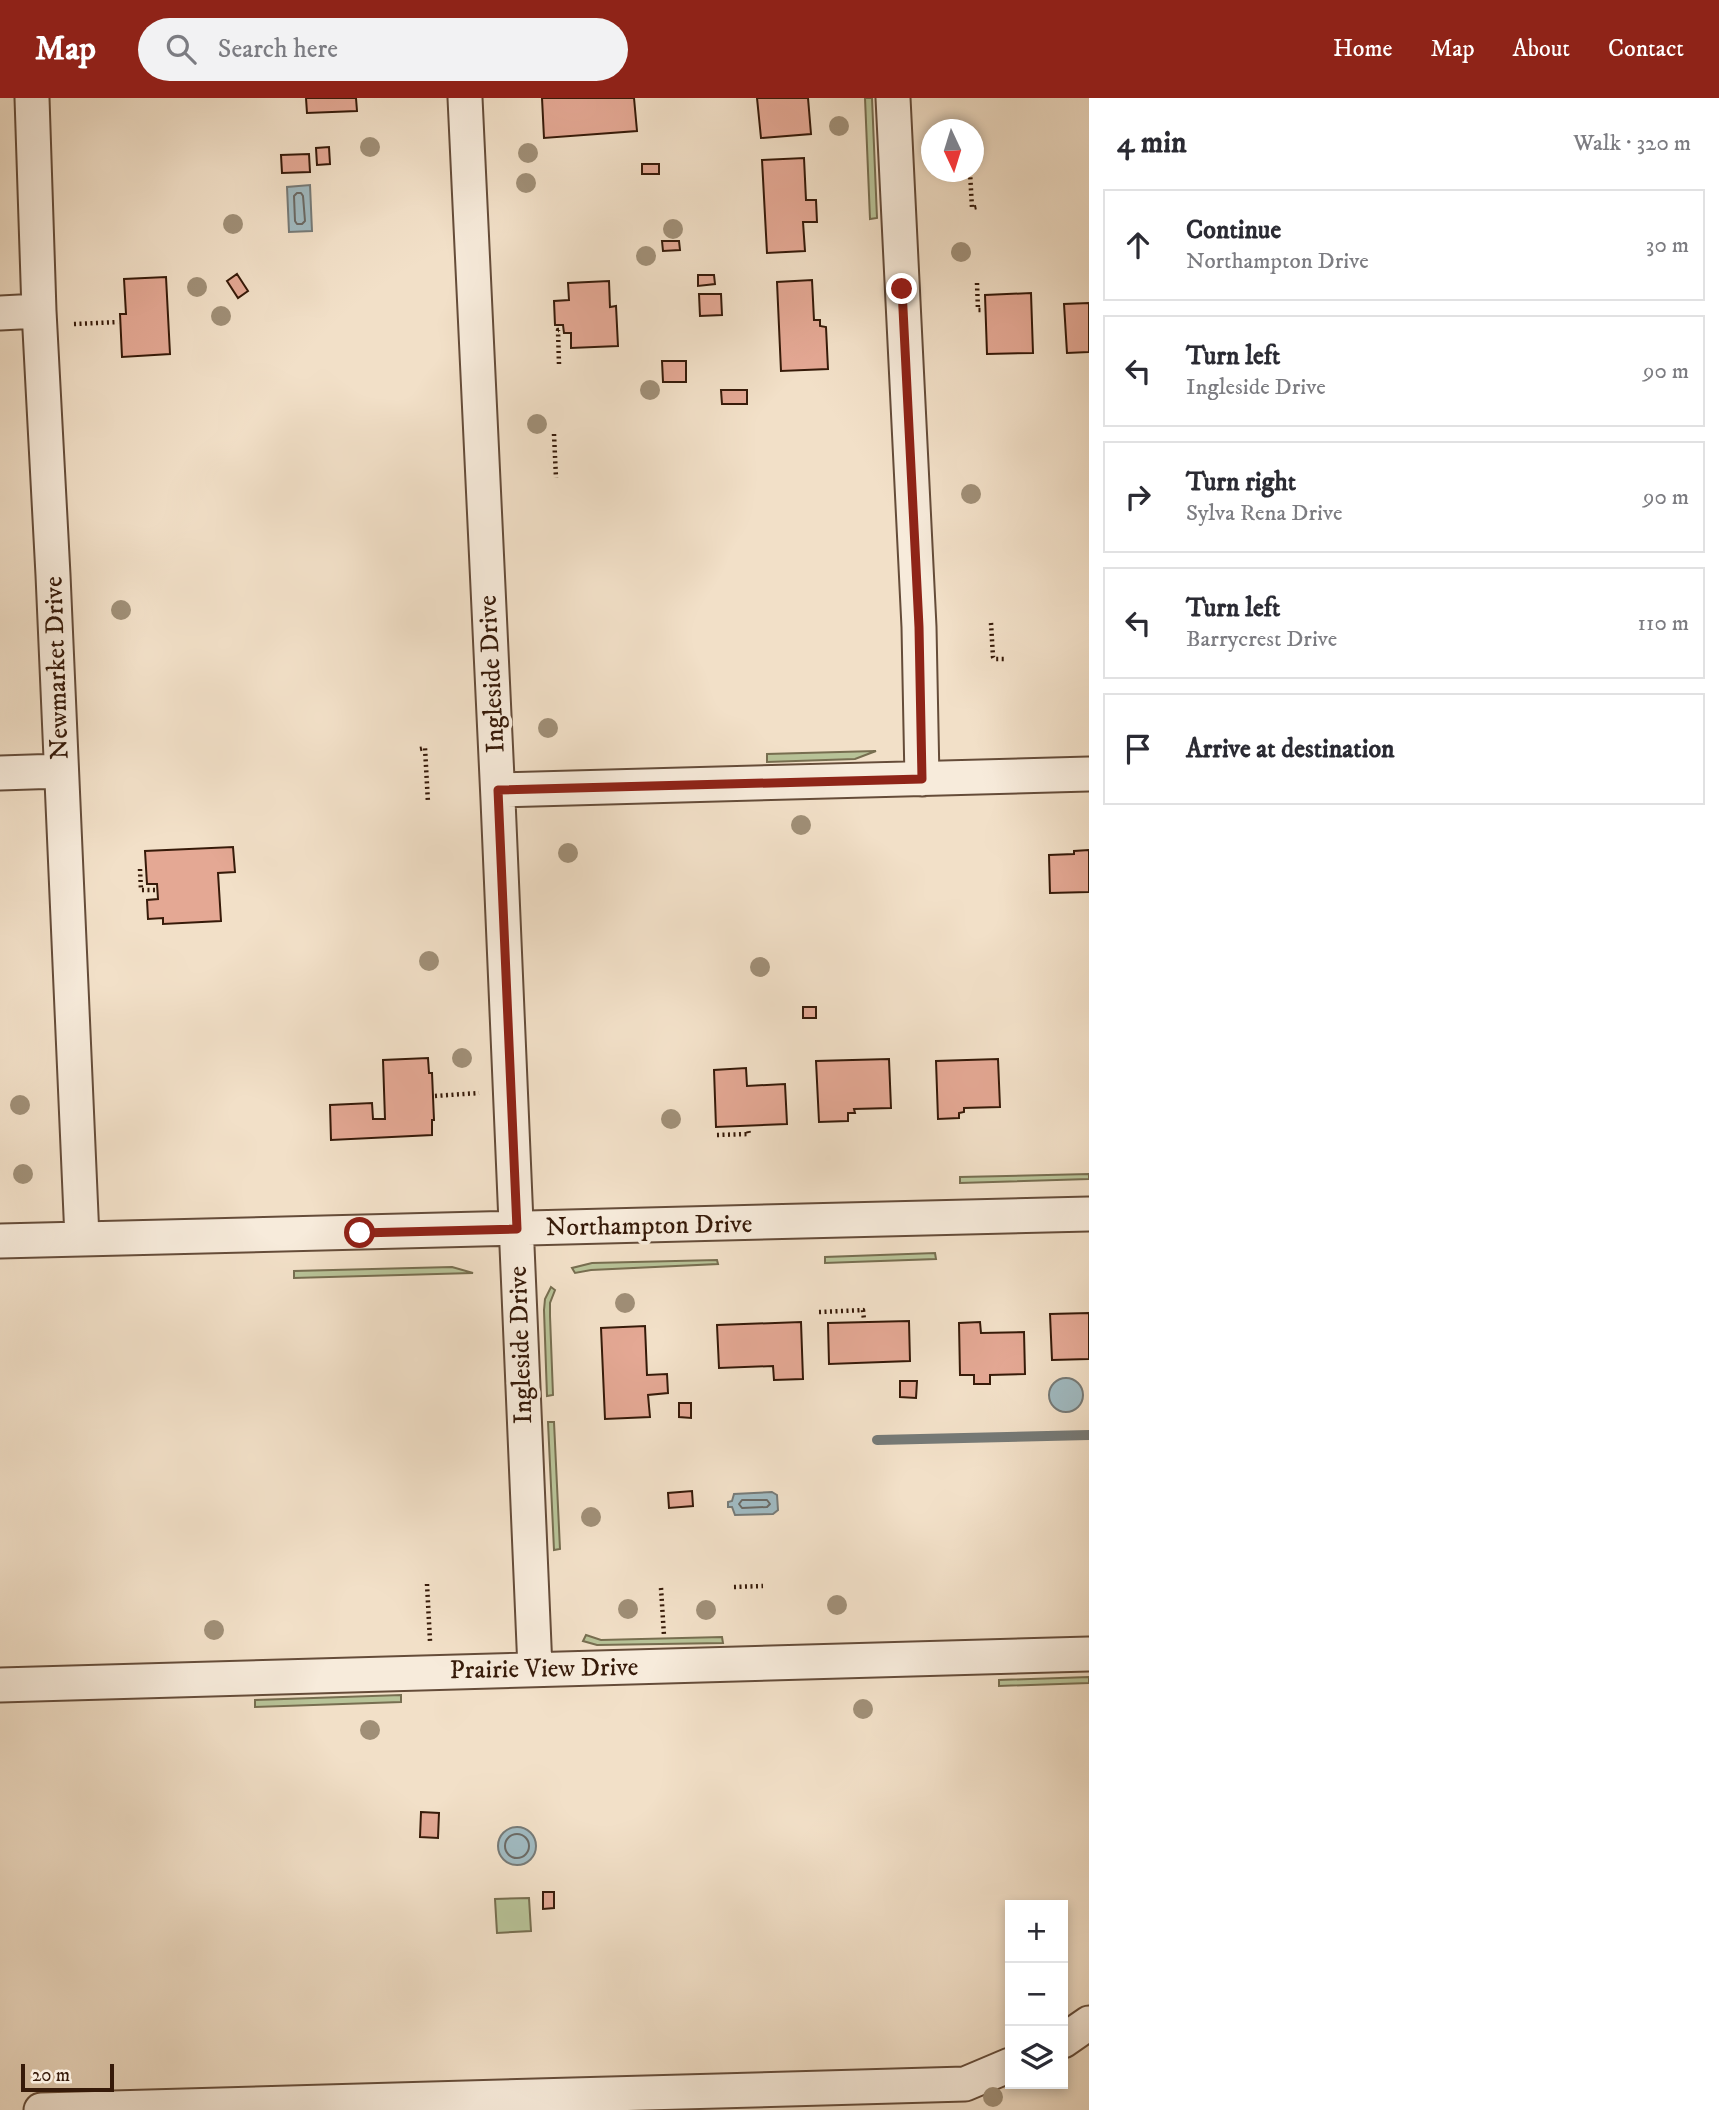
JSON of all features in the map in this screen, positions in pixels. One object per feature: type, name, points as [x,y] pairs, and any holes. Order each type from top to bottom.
[{"type":"street","name":"Newmarket Drive","points":[[32,98],[39,311],[82,1238]]},
{"type":"street","name":"Ingleside Drive","points":[[465,98],[498,790],[535,1669]]},
{"type":"street","points":[[893,98],[919,627],[922,779]]},
{"type":"street","points":[[0,313],[39,311]]},
{"type":"street","points":[[0,773],[61,771]]},
{"type":"street","points":[[498,790],[1089,775]]},
{"type":"street","name":"Northampton Drive","points":[[0,1241],[1089,1214]]},
{"type":"street","name":"Prairie View Drive","points":[[0,1685],[1089,1654]]},
{"type":"street","points":[[1068,2038],[1089,2023]]},
{"type":"street","points":[[41,2110],[965,2084],[1005,2067]]},
{"type":"path","points":[[971,182],[972,208],[977,208]]},
{"type":"path","points":[[977,283],[978,310],[984,310]]},
{"type":"path","points":[[74,324],[118,321]]},
{"type":"path","points":[[559,364],[558,330],[561,330]]},
{"type":"path","points":[[554,434],[556,478]]},
{"type":"path","points":[[991,624],[993,657],[1007,659]]},
{"type":"path","points":[[420,749],[425,748],[428,803]]},
{"type":"path","points":[[140,869],[141,890],[155,890]]},
{"type":"path","points":[[435,1096],[479,1093]]},
{"type":"path","points":[[717,1135],[749,1134],[748,1129]]},
{"type":"path","points":[[819,1312],[863,1310],[864,1320]]},
{"type":"path","points":[[427,1584],[430,1641]]},
{"type":"path","points":[[734,1587],[763,1586]]},
{"type":"path","points":[[661,1588],[664,1636]]},
{"type":"green space","points":[[865,98],[872,98],[877,218],[870,219]]},
{"type":"green space","points":[[876,751],[855,759],[767,762],[767,754]]},
{"type":"green space","points":[[1089,1174],[1089,1179],[960,1183],[960,1177]]},
{"type":"green space","points":[[935,1253],[936,1259],[825,1263],[825,1257]]},
{"type":"green space","points":[[717,1260],[718,1264],[575,1273],[572,1268],[592,1263]]},
{"type":"green space","points":[[452,1267],[473,1273],[294,1278],[294,1271]]},
{"type":"green space","points":[[551,1287],[555,1290],[550,1303],[553,1395],[547,1396],[544,1310],[545,1299]]},
{"type":"green space","points":[[548,1422],[554,1422],[560,1549],[554,1550]]},
{"type":"green space","points":[[586,1635],[601,1640],[722,1637],[723,1643],[597,1645],[583,1641]]},
{"type":"green space","points":[[1089,1677],[1089,1683],[999,1686],[999,1680]]},
{"type":"green space","points":[[401,1695],[401,1702],[255,1707],[255,1700]]},
{"type":"green space","points":[[529,1898],[531,1931],[497,1933],[495,1899]]},
{"type":"water","points":[[310,185],[312,231],[289,232],[287,187]]},
{"type":"water","points":[[1066,1378],[1078,1383],[1083,1395],[1078,1407],[1066,1412],[1054,1407],[1049,1395],[1054,1383]]},
{"type":"water","points":[[772,1492],[777,1495],[778,1510],[773,1514],[735,1515],[732,1507],[728,1507],[734,1494]]},
{"type":"water","points":[[517,1827],[531,1832],[536,1846],[531,1860],[517,1865],[503,1860],[498,1846],[503,1832]]},
{"type":"building","points":[[306,98],[356,98],[357,111],[307,113]]},
{"type":"building","points":[[542,98],[634,98],[637,131],[544,138]]},
{"type":"building","points":[[757,98],[808,98],[811,134],[761,138]]},
{"type":"building","points":[[329,147],[330,164],[317,165],[316,148]]},
{"type":"building","points":[[309,154],[310,172],[282,173],[281,155]]},
{"type":"building","points":[[804,158],[806,200],[816,200],[817,222],[803,222],[805,251],[767,253],[762,160]]},
{"type":"building","points":[[642,164],[659,164],[659,174],[642,174]]},
{"type":"building","points":[[662,241],[679,241],[680,250],[663,251]]},
{"type":"building","points":[[237,274],[248,291],[238,298],[227,281]]},
{"type":"building","points":[[698,275],[714,275],[715,284],[698,286]]},
{"type":"building","points":[[166,277],[170,354],[122,357],[120,314],[126,314],[124,279]]},
{"type":"building","points":[[812,280],[814,320],[820,320],[820,326],[826,327],[828,369],[781,371],[777,282]]},
{"type":"building","points":[[609,281],[610,307],[616,306],[618,346],[571,348],[571,333],[564,333],[563,325],[555,325],[554,301],[569,300],[568,283]]},
{"type":"building","points":[[1031,293],[1033,353],[987,354],[985,295]]},
{"type":"building","points":[[699,294],[721,294],[722,315],[700,316]]},
{"type":"building","points":[[1089,303],[1089,352],[1067,353],[1064,304]]},
{"type":"building","points":[[662,361],[686,361],[686,382],[663,382]]},
{"type":"building","points":[[721,390],[747,390],[747,404],[722,404]]},
{"type":"building","points":[[233,847],[235,872],[218,873],[221,921],[163,924],[163,918],[148,919],[147,900],[158,899],[157,884],[147,884],[145,851]]},
{"type":"building","points":[[1089,850],[1089,892],[1050,893],[1049,855],[1074,854],[1074,851]]},
{"type":"building","points":[[803,1007],[816,1007],[816,1018],[803,1018]]},
{"type":"building","points":[[428,1058],[429,1073],[432,1073],[432,1135],[331,1140],[330,1105],[372,1103],[373,1119],[385,1119],[383,1060]]},
{"type":"building","points":[[889,1059],[891,1108],[854,1109],[855,1113],[848,1113],[848,1121],[819,1122],[816,1061]]},
{"type":"building","points":[[998,1059],[1000,1107],[964,1108],[964,1112],[959,1113],[959,1118],[938,1119],[936,1061]]},
{"type":"building","points":[[746,1068],[747,1086],[785,1084],[787,1124],[716,1127],[714,1070]]},
{"type":"building","points":[[1089,1313],[1089,1359],[1052,1360],[1050,1314]]},
{"type":"building","points":[[909,1321],[910,1361],[829,1364],[828,1323]]},
{"type":"building","points":[[801,1322],[803,1379],[774,1380],[773,1366],[719,1368],[717,1325]]},
{"type":"building","points":[[980,1322],[981,1333],[1024,1332],[1025,1374],[990,1375],[990,1384],[974,1384],[974,1375],[960,1375],[959,1323]]},
{"type":"building","points":[[645,1326],[647,1375],[667,1374],[668,1393],[648,1395],[650,1417],[605,1419],[601,1328]]},
{"type":"building","points":[[900,1381],[917,1381],[916,1398],[900,1397]]},
{"type":"building","points":[[679,1403],[691,1403],[691,1418],[679,1417]]},
{"type":"building","points":[[692,1491],[693,1506],[669,1508],[668,1493]]},
{"type":"building","points":[[421,1812],[439,1813],[438,1838],[420,1837]]},
{"type":"building","points":[[543,1892],[554,1892],[554,1908],[543,1909]]},
{"type":"waterway","points":[[877,1440],[1089,1435]]},
{"type":"route","points":[[360,1233],[517,1229],[498,790],[922,779],[919,627],[902,289]]}]
